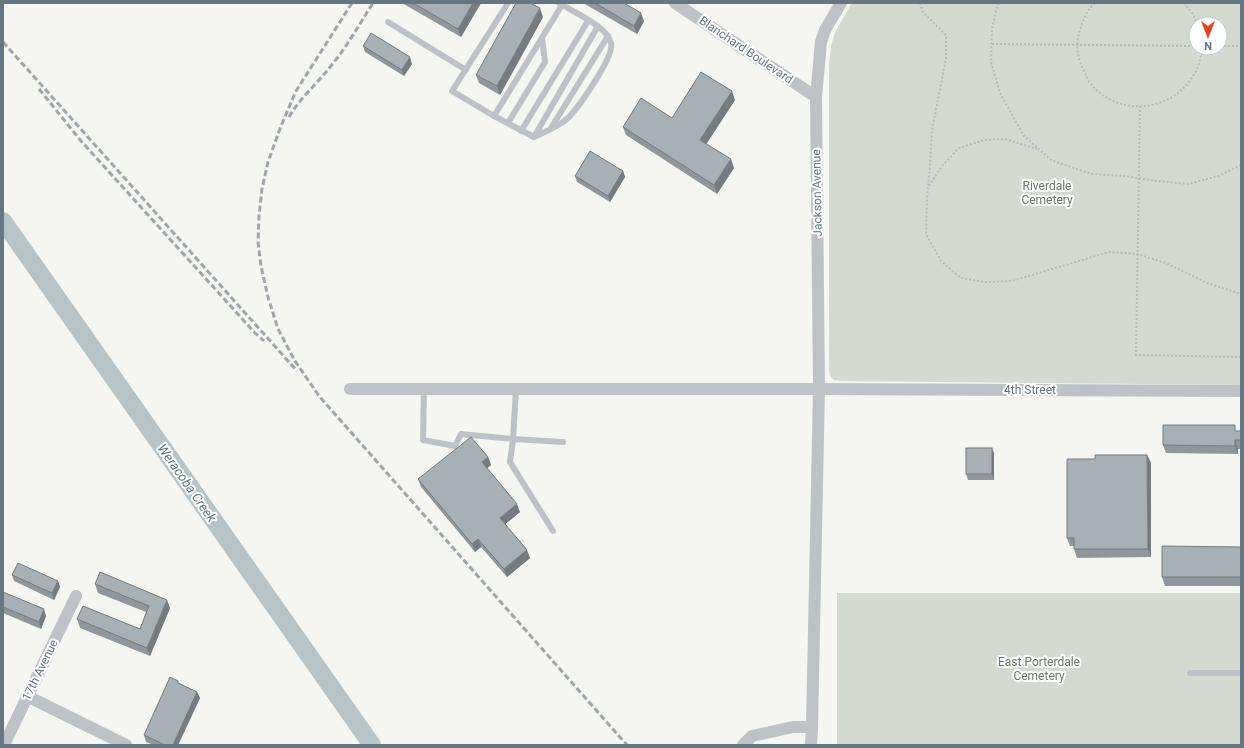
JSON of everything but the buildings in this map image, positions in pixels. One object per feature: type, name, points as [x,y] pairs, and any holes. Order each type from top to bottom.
[{"type":"street","name":"Blanchard Boulevard","points":[[676,3],[816,97]]},
{"type":"street","name":"Jackson Avenue","points":[[812,745],[819,389],[816,97],[821,42],[825,30],[840,3]]},
{"type":"street","name":"4th Street","points":[[350,389],[1241,391]]},
{"type":"street","name":"17th Avenue","points":[[4,745],[76,596]]},
{"type":"street","points":[[27,696],[126,745]]},
{"type":"street","points":[[743,745],[752,736],[793,727],[812,727]]},
{"type":"lane","points":[[494,116],[561,4],[598,26],[608,36],[612,44],[610,57],[581,103],[567,118],[550,130],[534,137],[494,116],[452,91],[508,3]]},
{"type":"lane","points":[[521,131],[588,21]]},
{"type":"lane","points":[[388,22],[466,70]]},
{"type":"lane","points":[[534,137],[598,26]]},
{"type":"lane","points":[[550,130],[608,36]]},
{"type":"lane","points":[[508,123],[545,62],[542,38]]},
{"type":"lane","points":[[424,389],[423,440],[455,446],[461,434],[563,442]]},
{"type":"lane","points":[[516,389],[510,462],[554,530]]},
{"type":"lane","points":[[1190,673],[1241,674]]},
{"type":"path","points":[[920,3],[923,12],[946,35],[946,59],[932,130],[926,234],[941,261],[961,278],[985,282],[1012,281],[1109,252],[1137,254],[1166,263],[1207,283],[1241,294]]},
{"type":"path","points":[[998,3],[992,29],[991,62],[1000,93],[1024,136],[1050,160],[1091,174],[1189,184],[1221,175],[1241,165]]},
{"type":"path","points":[[1095,3],[1091,6],[1081,24],[1077,45],[1080,65],[1091,84],[1107,98],[1127,106],[1148,107],[1168,100],[1185,88],[1196,71],[1201,56]]},
{"type":"path","points":[[1184,3],[1194,16]]},
{"type":"path","points":[[992,44],[1188,46]]},
{"type":"path","points":[[1228,46],[1241,46]]},
{"type":"path","points":[[1140,106],[1136,355],[1241,357]]},
{"type":"path","points":[[928,187],[942,166],[959,148],[984,140],[1005,139],[1039,149]]},
{"type":"green space","name":"Riverdale Cemetery","points":[[852,3],[1241,3],[1241,385],[834,380],[830,376],[829,370],[829,63],[831,46],[835,32]]},
{"type":"green space","name":"East Porterdale Cemetery","points":[[837,593],[1241,593],[1241,745],[837,745]]},
{"type":"waterway","name":"Weracoba Creek","points":[[3,221],[372,745]]},
{"type":"railway","points":[[352,3],[296,91],[268,162],[262,189],[258,242],[261,266],[268,297],[278,329],[295,361],[319,396],[627,745]]},
{"type":"railway","points":[[289,117],[293,110],[342,52],[373,3]]},
{"type":"railway","points":[[3,42],[297,371]]},
{"type":"railway","points":[[39,89],[81,141],[255,333],[264,341]]}]
